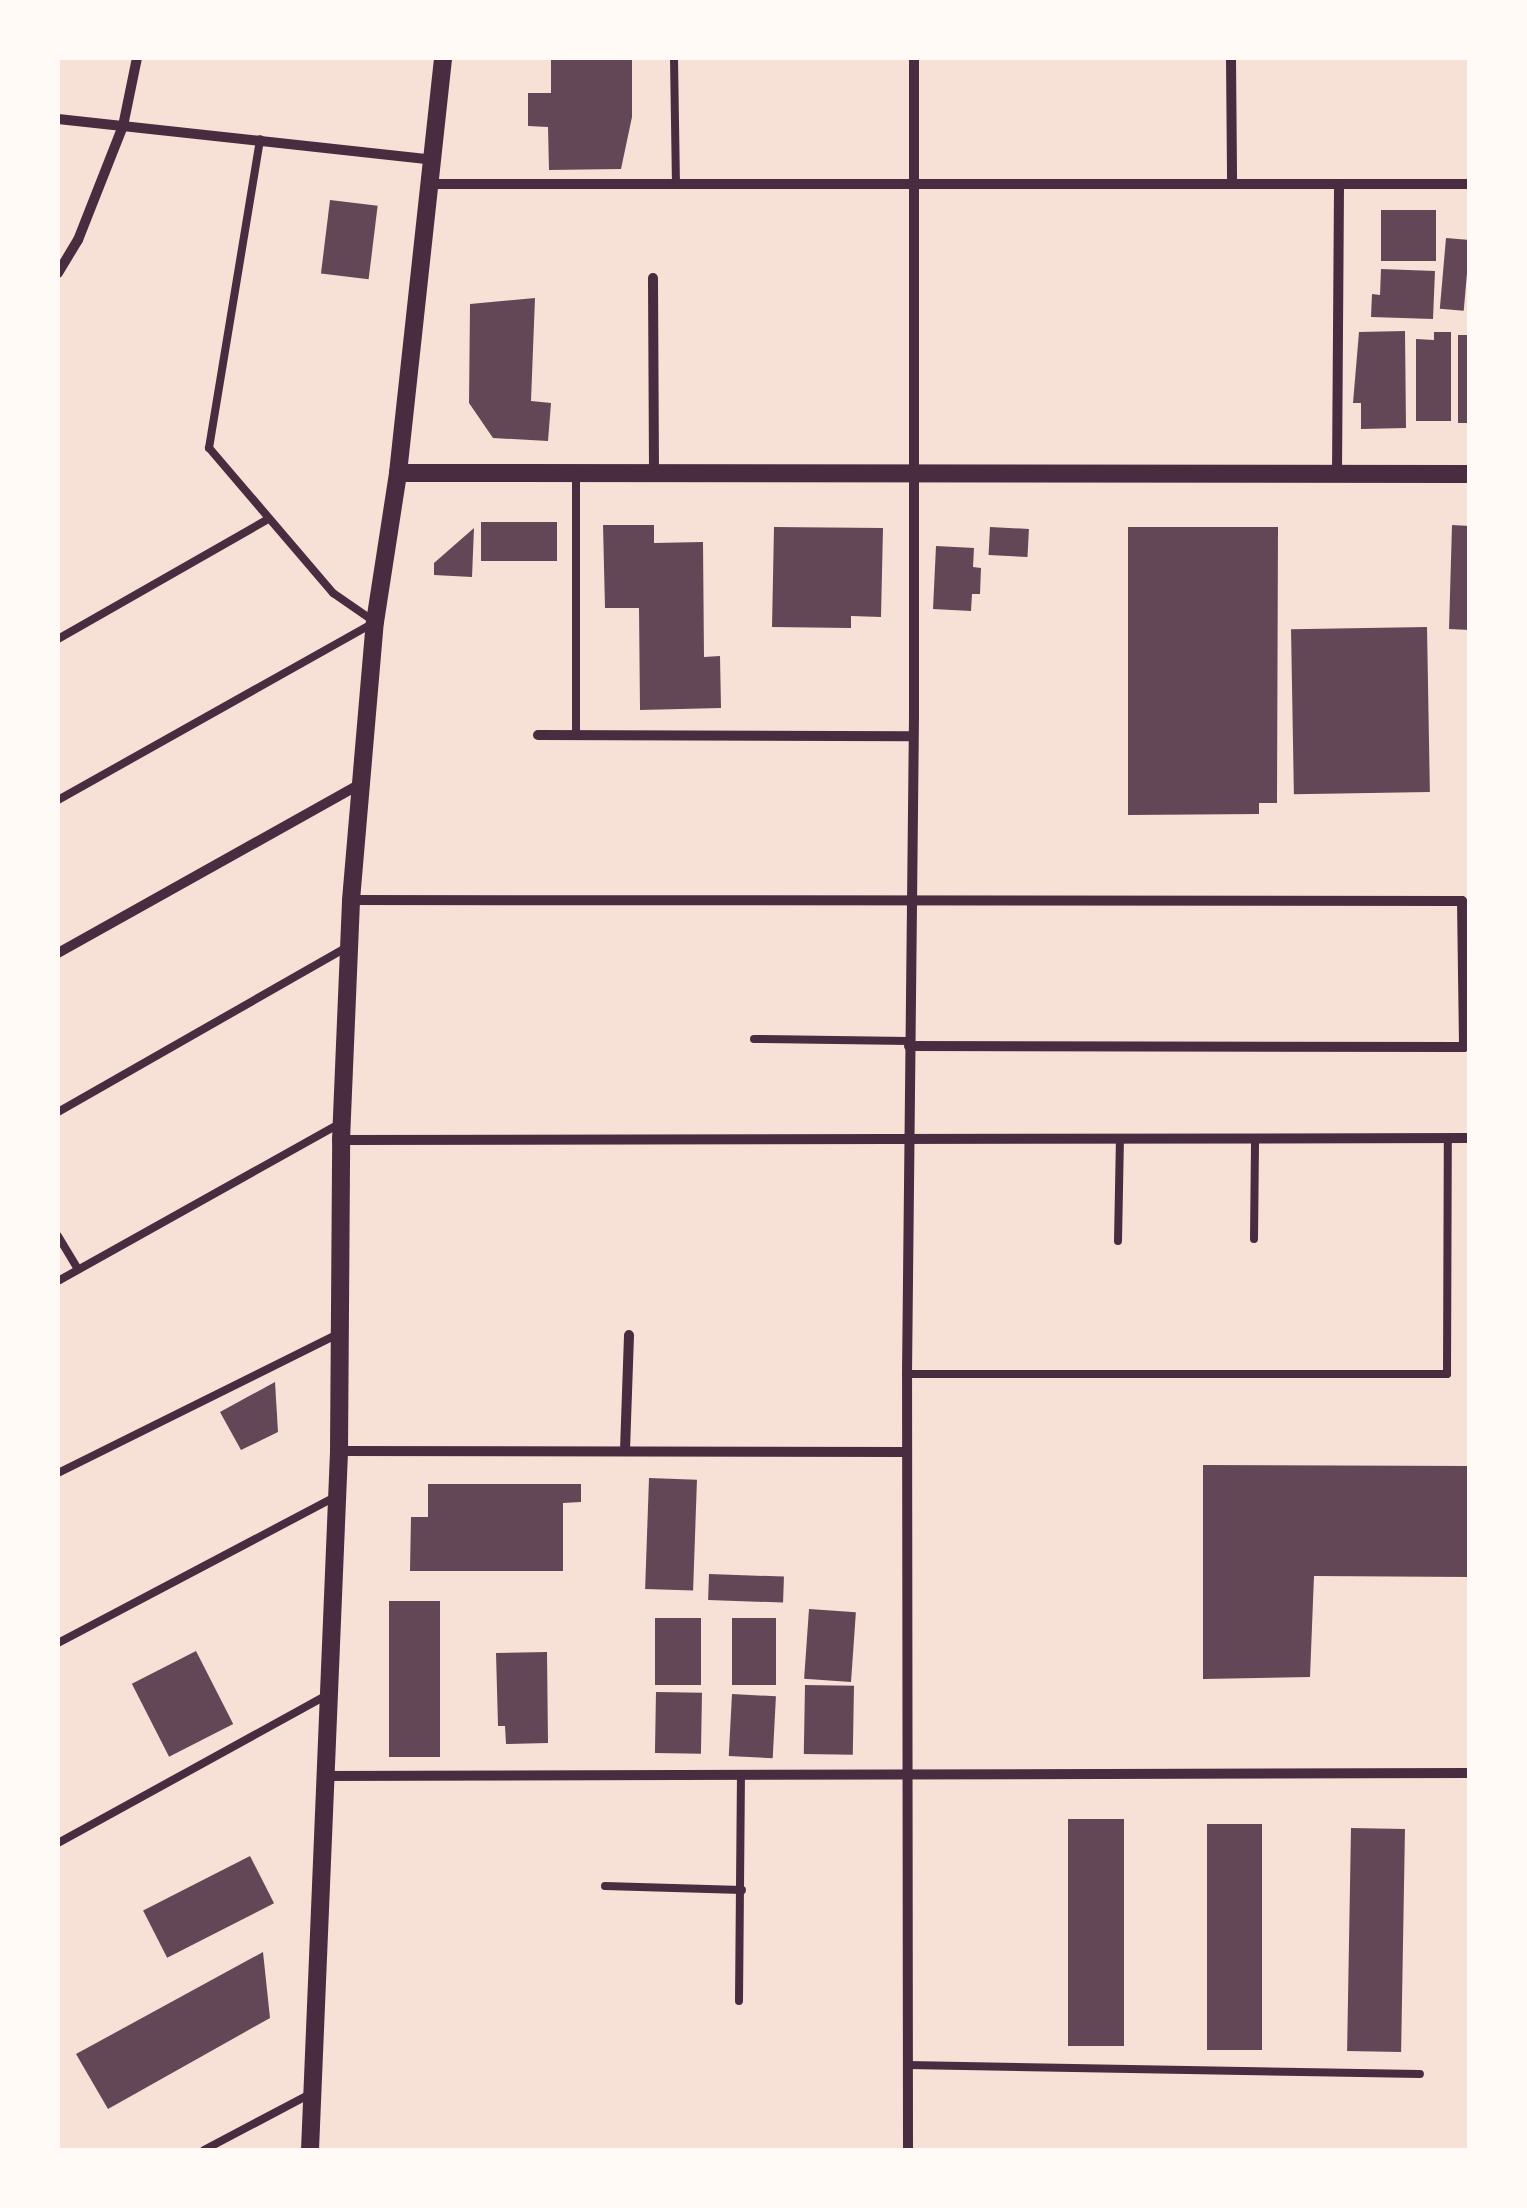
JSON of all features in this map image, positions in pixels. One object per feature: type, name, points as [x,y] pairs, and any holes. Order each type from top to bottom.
[{"type":"street","points":[[58,273],[78,240],[123,126],[136,58]]},
{"type":"street","points":[[310,2150],[339,1451],[341,1131],[351,900],[375,622],[398,473],[443,58]]},
{"type":"street","points":[[908,2150],[907,1374],[915,476],[914,58]]},
{"type":"street","points":[[1232,58],[1232,182]]},
{"type":"street","points":[[58,119],[434,160]]},
{"type":"street","points":[[430,184],[1470,184]]},
{"type":"street","points":[[1337,474],[1339,185]]},
{"type":"street","points":[[653,278],[654,474]]},
{"type":"street","points":[[398,473],[1470,474]]},
{"type":"street","points":[[538,735],[576,732],[912,736]]},
{"type":"street","points":[[58,953],[361,783]]},
{"type":"street","points":[[351,900],[1462,901],[1464,1047],[909,1043]]},
{"type":"street","points":[[341,1131],[908,1140],[1470,1138]]},
{"type":"street","points":[[625,1450],[629,1335]]},
{"type":"street","points":[[339,1451],[907,1452]]},
{"type":"street","points":[[323,1776],[740,1778],[1470,1773]]},
{"type":"lane","points":[[674,58],[676,184]]},
{"type":"lane","points":[[58,800],[375,622],[333,592],[267,520],[209,448],[260,140]]},
{"type":"lane","points":[[576,474],[576,732]]},
{"type":"lane","points":[[58,638],[267,520]]},
{"type":"lane","points":[[58,1112],[350,946]]},
{"type":"lane","points":[[754,1039],[909,1043]]},
{"type":"lane","points":[[58,1281],[341,1131]]},
{"type":"lane","points":[[1118,1241],[1120,1138]]},
{"type":"lane","points":[[1254,1239],[1255,1138]]},
{"type":"lane","points":[[907,1374],[1448,1374],[1448,1138]]},
{"type":"lane","points":[[58,1236],[78,1269]]},
{"type":"lane","points":[[58,1473],[340,1334]]},
{"type":"lane","points":[[58,1643],[335,1497]]},
{"type":"lane","points":[[58,1843],[326,1695]]},
{"type":"lane","points":[[738,2002],[740,1778]]},
{"type":"lane","points":[[605,1886],[742,1890]]},
{"type":"lane","points":[[908,2065],[1420,2074]]},
{"type":"lane","points":[[204,2150],[311,2093]]},
{"type":"building","points":[[551,58],[632,58],[632,117],[621,169],[549,170],[548,127],[528,126],[528,93],[551,93]]},
{"type":"building","points":[[330,200],[378,206],[369,279],[321,273]]},
{"type":"building","points":[[1381,210],[1436,210],[1436,261],[1381,261]]},
{"type":"building","points":[[1446,238],[1470,240],[1464,311],[1440,309]]},
{"type":"building","points":[[1381,269],[1435,271],[1433,319],[1371,317],[1372,294],[1380,295]]},
{"type":"building","points":[[535,298],[531,401],[551,403],[548,441],[493,438],[469,403],[470,304]]},
{"type":"building","points":[[1405,331],[1406,428],[1361,429],[1361,403],[1353,403],[1359,332]]},
{"type":"building","points":[[1434,332],[1451,332],[1451,421],[1416,421],[1416,339],[1434,340]]},
{"type":"building","points":[[1458,335],[1470,335],[1470,423],[1458,423]]},
{"type":"building","points":[[481,522],[557,522],[557,561],[481,561]]},
{"type":"building","points":[[603,525],[654,525],[654,543],[703,542],[704,657],[720,656],[721,708],[640,710],[639,608],[605,608]]},
{"type":"building","points":[[1452,525],[1470,526],[1470,630],[1449,629]]},
{"type":"building","points":[[774,527],[883,528],[881,617],[851,616],[851,628],[772,627]]},
{"type":"building","points":[[990,527],[1029,529],[1027,557],[989,555]]},
{"type":"building","points":[[1128,527],[1278,527],[1277,803],[1259,803],[1259,814],[1128,815]]},
{"type":"building","points":[[474,528],[472,577],[434,575],[434,563]]},
{"type":"building","points":[[936,546],[974,548],[973,567],[981,568],[980,594],[972,594],[971,611],[933,609]]},
{"type":"building","points":[[1427,627],[1430,792],[1294,794],[1291,629]]},
{"type":"building","points":[[275,1382],[278,1432],[241,1450],[220,1412]]},
{"type":"building","points":[[1203,1465],[1470,1466],[1470,1577],[1314,1576],[1310,1677],[1203,1679]]},
{"type":"building","points":[[649,1478],[697,1480],[693,1591],[645,1589]]},
{"type":"building","points":[[428,1484],[581,1484],[581,1502],[563,1503],[563,1571],[410,1571],[411,1517],[428,1517]]},
{"type":"building","points":[[709,1574],[784,1577],[783,1603],[708,1600]]},
{"type":"building","points":[[389,1601],[440,1601],[440,1757],[389,1757]]},
{"type":"building","points":[[809,1609],[856,1612],[851,1682],[804,1679]]},
{"type":"building","points":[[655,1618],[701,1618],[701,1685],[655,1685]]},
{"type":"building","points":[[732,1618],[776,1618],[776,1685],[732,1685]]},
{"type":"building","points":[[196,1651],[233,1724],[169,1757],[132,1684]]},
{"type":"building","points":[[547,1652],[548,1743],[506,1744],[505,1726],[498,1726],[496,1653]]},
{"type":"building","points":[[805,1685],[854,1686],[853,1755],[804,1754]]},
{"type":"building","points":[[656,1692],[702,1693],[701,1754],[655,1753]]},
{"type":"building","points":[[732,1694],[776,1696],[773,1758],[729,1756]]},
{"type":"building","points":[[1068,1819],[1124,1819],[1124,2046],[1068,2046]]},
{"type":"building","points":[[1207,1824],[1262,1824],[1262,2050],[1207,2050]]},
{"type":"building","points":[[1351,1828],[1405,1829],[1401,2052],[1347,2051]]},
{"type":"building","points":[[250,1856],[274,1903],[167,1958],[143,1910]]},
{"type":"building","points":[[263,1952],[270,2018],[108,2109],[76,2054]]}]
